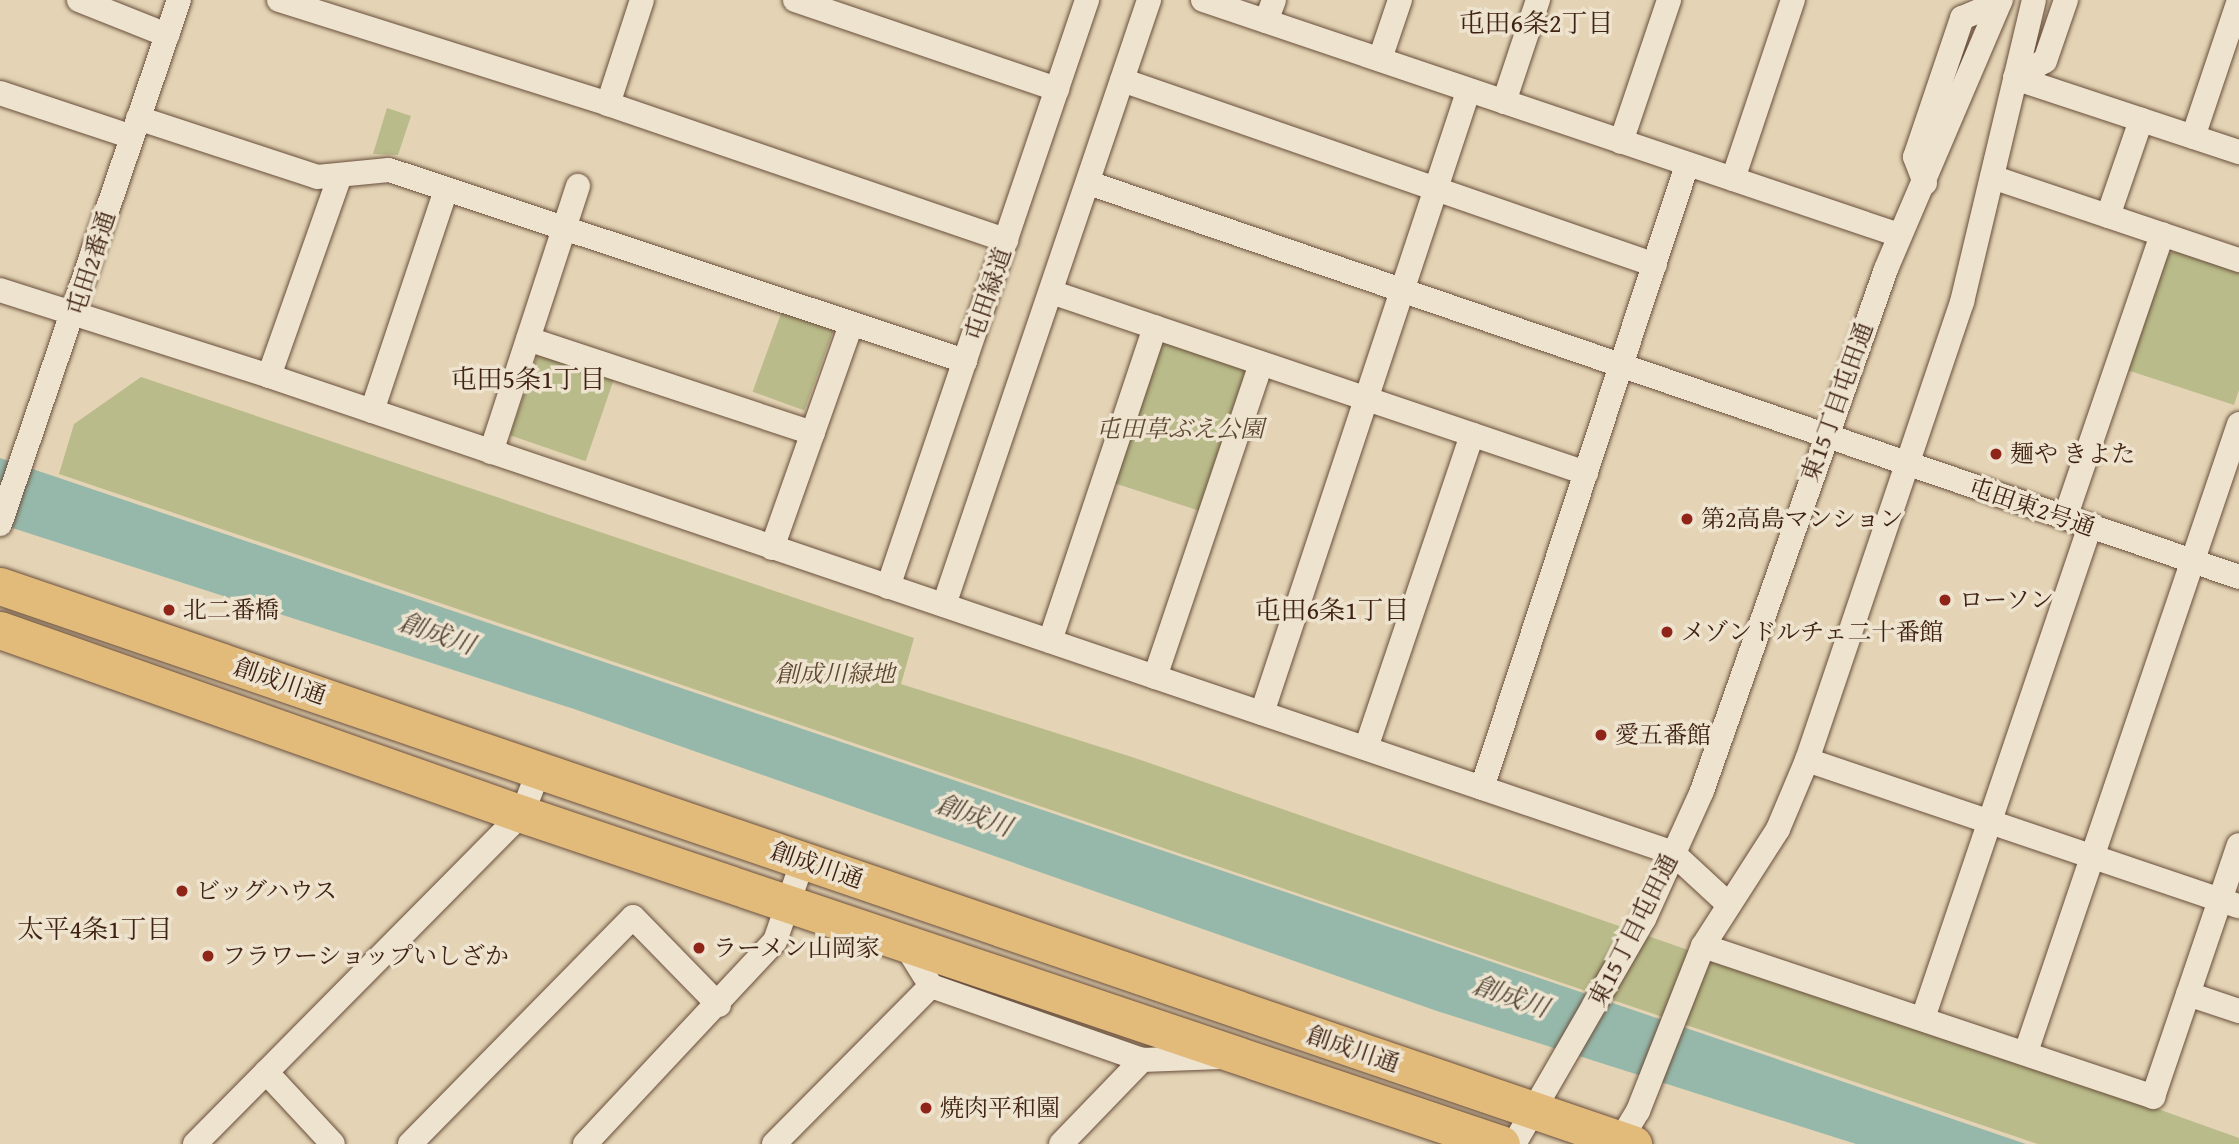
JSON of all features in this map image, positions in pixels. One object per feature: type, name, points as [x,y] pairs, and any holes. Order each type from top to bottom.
[{"type":"highway","name":"創成川通","points":[[0,586],[1624,1143]]},
{"type":"highway","name":"創成川通","points":[[0,630],[522,814],[1501,1144]]},
{"type":"street","points":[[79,0],[167,35]]},
{"type":"street","name":"屯田2番通","points":[[0,524],[74,317],[179,0]]},
{"type":"street","points":[[279,0],[608,104],[1006,240]]},
{"type":"street","points":[[608,104],[642,0]]},
{"type":"street","points":[[795,0],[1057,89]]},
{"type":"street","name":"屯田緑道","points":[[888,587],[1087,0]]},
{"type":"street","points":[[944,605],[1149,0]]},
{"type":"street","points":[[1203,0],[1270,11],[1380,59],[1468,92],[1899,235]]},
{"type":"street","points":[[1380,59],[1400,0]]},
{"type":"street","points":[[1504,102],[1538,0]]},
{"type":"street","points":[[1621,142],[1669,0]]},
{"type":"street","points":[[1733,179],[1793,0]]},
{"type":"street","points":[[1624,1143],[1703,946],[1728,904],[1779,830],[1807,760],[1905,463],[1962,302],[2034,0]]},
{"type":"street","points":[[2015,78],[2045,61],[2066,0]]},
{"type":"street","points":[[2193,137],[2239,0]]},
{"type":"street","name":"東15丁目屯田通","points":[[1514,1144],[1610,982],[1702,791],[1824,435],[1899,235],[1925,183],[2001,1]]},
{"type":"street","points":[[2015,78],[2239,152]]},
{"type":"street","points":[[1122,80],[1655,265]]},
{"type":"street","points":[[1262,713],[1468,92]]},
{"type":"street","points":[[0,93],[317,177],[389,170],[965,361]]},
{"type":"street","points":[[2108,216],[2141,120]]},
{"type":"street","points":[[1482,788],[1688,165]]},
{"type":"street","points":[[269,376],[340,176]]},
{"type":"street","points":[[1992,177],[2239,260]]},
{"type":"street","name":"屯田東2号通","points":[[1089,183],[1622,362],[1824,435],[2239,577]]},
{"type":"street","points":[[491,452],[578,186]]},
{"type":"street","points":[[372,411],[446,190]]},
{"type":"street","points":[[2065,518],[2162,234]]},
{"type":"street","points":[[0,290],[74,317],[269,376],[1673,853],[1728,904]]},
{"type":"street","points":[[1051,292],[1586,473]]},
{"type":"street","points":[[772,548],[851,325]]},
{"type":"street","points":[[1050,641],[1155,327]]},
{"type":"street","points":[[527,339],[813,433]]},
{"type":"street","points":[[1155,677],[1261,363]]},
{"type":"street","points":[[2026,1052],[2239,424]]},
{"type":"street","points":[[1366,748],[1472,434]]},
{"type":"street","points":[[1923,1018],[2090,526]]},
{"type":"street","points":[[1807,760],[2230,902]]},
{"type":"street","points":[[195,1144],[522,814],[540,770]]},
{"type":"street","points":[[1703,946],[2026,1052],[2153,1097],[2188,994],[2230,902],[2239,845]]},
{"type":"street","points":[[585,1144],[719,1004],[775,941],[803,860]]},
{"type":"street","points":[[410,1144],[633,917],[719,1004]]},
{"type":"street","points":[[904,943],[930,986],[1142,1060],[1239,1056]]},
{"type":"street","points":[[774,1144],[930,986]]},
{"type":"street","points":[[2188,994],[2239,1011]]},
{"type":"street","points":[[1061,1144],[1142,1060]]},
{"type":"street","points":[[266,1072],[332,1144]]},
{"type":"green space","points":[[387,108],[411,116],[398,155],[373,154]]},
{"type":"green space","points":[[2178,251],[2239,272],[2239,390],[2234,405],[2127,370],[2167,254]]},
{"type":"green space","points":[[783,308],[835,327],[804,410],[753,392]]},
{"type":"green space","name":"屯田草ぶえ公園","points":[[1171,342],[1242,367],[1246,375],[1200,511],[1114,483],[1161,346]]},
{"type":"green space","points":[[539,351],[615,377],[586,461],[510,435]]},
{"type":"green space","name":"創成川緑地","points":[[141,377],[914,638],[901,684],[1135,758],[1766,977],[2007,1055],[2239,1138],[2239,1144],[2038,1144],[59,474],[74,424]]},
{"type":"water","name":"創成川","points":[[0,458],[2026,1144],[1856,1144],[1437,1011],[574,709],[0,524]]},
{"type":"place","name":"麺や きよた","points":[[1996,454]]},
{"type":"place","name":"第2高島マンション","points":[[1687,519]]},
{"type":"place","name":"ローソン","points":[[1945,600]]},
{"type":"place","name":"北二番橋","points":[[169,610]]},
{"type":"place","name":"メゾンドルチェ二十番館","points":[[1667,632]]},
{"type":"place","name":"愛五番館","points":[[1601,735]]},
{"type":"place","name":"ビッグハウス","points":[[182,891]]},
{"type":"place","name":"ラーメン山岡家","points":[[699,948]]},
{"type":"place","name":"フラワーショップいしざか","points":[[208,956]]},
{"type":"place","name":"焼肉平和園","points":[[926,1108]]},
{"type":"district","name":"屯田6条2丁目","points":[[1536,23]]},
{"type":"district","name":"屯田5条1丁目","points":[[528,379]]},
{"type":"district","name":"屯田6条1丁目","points":[[1332,610]]},
{"type":"district","name":"太平4条1丁目","points":[[95,929]]}]
